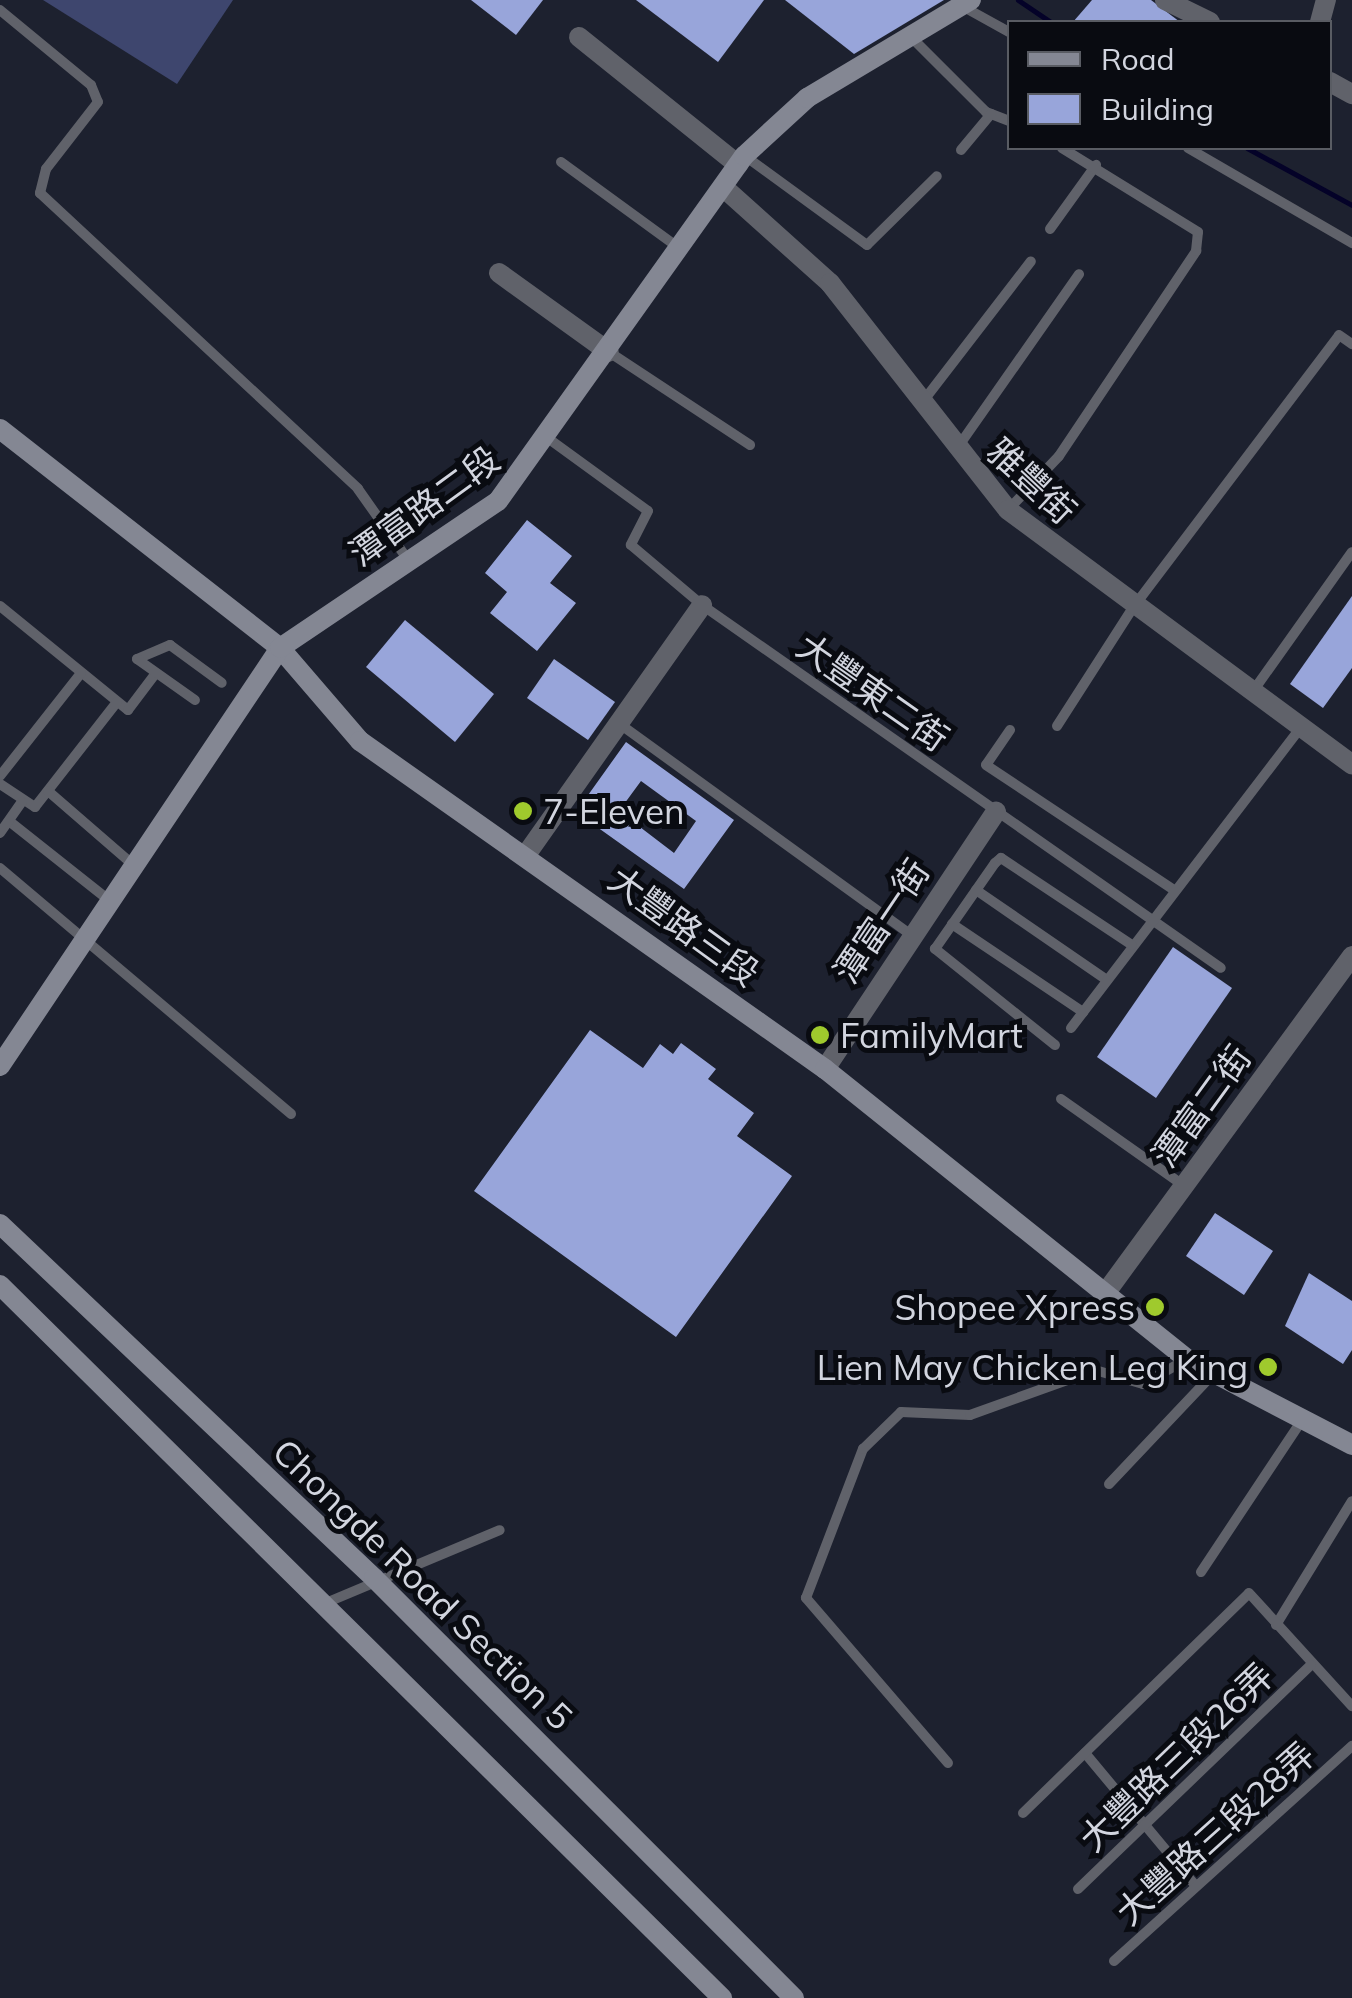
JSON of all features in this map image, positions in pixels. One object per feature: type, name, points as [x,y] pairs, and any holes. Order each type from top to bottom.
[{"type":"street","points":[[1165,0],[1206,20]]},
{"type":"street","name":"潭富路二段","points":[[0,1066],[83,932],[280,648],[498,501],[549,438],[741,160],[807,98],[962,2]]},
{"type":"street","points":[[579,38],[741,160]]},
{"type":"street","name":"雅豐街","points":[[723,186],[830,283],[954,452],[1008,510],[1132,610],[1352,765]]},
{"type":"street","points":[[498,273],[609,352]]},
{"type":"street","name":"大豐路三段","points":[[0,430],[280,648],[360,741],[528,852],[825,1069],[1186,1359],[1300,1423],[1352,1445]]},
{"type":"street","points":[[528,852],[615,720],[702,605]]},
{"type":"street","name":"潭富一街","points":[[825,1069],[908,933],[996,812]]},
{"type":"street","name":"潭富二街","points":[[1104,1295],[1352,956]]},
{"type":"street","name":"Chongde Road Section 5","points":[[0,1224],[374,1578],[794,1998]]},
{"type":"street","points":[[0,1285],[328,1602],[722,1998]]},
{"type":"lane","points":[[962,2],[1007,30]]},
{"type":"lane","points":[[0,10],[92,85],[98,102],[46,168],[40,193],[358,489],[408,560]]},
{"type":"lane","points":[[908,34],[991,114],[1007,120]]},
{"type":"lane","points":[[961,150],[991,114]]},
{"type":"lane","points":[[1008,510],[1060,456],[1196,250],[1198,232],[1096,165],[1066,150]]},
{"type":"lane","points":[[1191,150],[1352,243]]},
{"type":"lane","points":[[741,160],[867,244],[937,176]]},
{"type":"lane","points":[[561,162],[680,249]]},
{"type":"lane","points":[[1050,228],[1096,165]]},
{"type":"lane","points":[[920,405],[1031,261]]},
{"type":"lane","points":[[954,452],[1078,274]]},
{"type":"lane","points":[[1057,726],[1132,610],[1339,335],[1352,344]]},
{"type":"lane","points":[[609,352],[750,446]]},
{"type":"lane","name":"大豐東二街","points":[[549,438],[648,511],[630,544],[702,605],[1221,968]]},
{"type":"lane","points":[[1251,694],[1352,552]]},
{"type":"lane","points":[[0,606],[128,710],[156,673]]},
{"type":"lane","points":[[195,700],[137,658],[170,646],[222,683]]},
{"type":"lane","points":[[81,673],[0,780],[22,802],[34,807],[117,702]]},
{"type":"lane","points":[[615,720],[908,933]]},
{"type":"lane","points":[[1071,1028],[1300,728]]},
{"type":"lane","points":[[1010,730],[986,765],[1174,890]]},
{"type":"lane","points":[[48,791],[130,862]]},
{"type":"lane","points":[[0,833],[22,802]]},
{"type":"lane","points":[[8,821],[106,898]]},
{"type":"lane","points":[[1056,1045],[940,960],[935,949],[976,890],[1001,858],[1132,946]]},
{"type":"lane","points":[[0,868],[83,932],[120,975],[291,1114]]},
{"type":"lane","points":[[976,890],[1107,980]]},
{"type":"lane","points":[[952,924],[1083,1012]]},
{"type":"lane","points":[[1062,1099],[1183,1185]]},
{"type":"lane","points":[[948,1763],[806,1598],[862,1449],[901,1412],[970,1415],[1095,1370],[1144,1384],[1186,1359]]},
{"type":"lane","points":[[1109,1484],[1211,1376]]},
{"type":"lane","points":[[1202,1572],[1300,1423]]},
{"type":"lane","points":[[1276,1624],[1352,1501]]},
{"type":"lane","points":[[328,1602],[374,1578],[500,1530]]},
{"type":"lane","points":[[1022,1813],[1249,1594],[1311,1666],[1352,1706]]},
{"type":"lane","name":"大豐路三段26弄","points":[[1078,1889],[1311,1666]]},
{"type":"lane","name":"大豐路三段28弄","points":[[1114,1961],[1352,1746]]},
{"type":"lane","points":[[1085,1753],[1196,1886]]},
{"type":"shaded area","points":[[43,0],[233,0],[177,84]]},
{"type":"building","points":[[471,0],[543,0],[516,35]]},
{"type":"building","points":[[636,0],[764,0],[718,62]]},
{"type":"building","points":[[785,0],[944,0],[854,54]]},
{"type":"building","points":[[1092,0],[1151,0],[1177,20],[1075,20]]},
{"type":"building","points":[[527,520],[572,556],[550,583],[576,603],[537,651],[490,613],[507,592],[485,573]]},
{"type":"building","points":[[1352,596],[1352,668],[1323,708],[1290,684]]},
{"type":"building","points":[[405,620],[494,694],[455,742],[366,667]]},
{"type":"building","points":[[554,659],[615,702],[588,740],[527,698]]},
{"type":"building","points":[[626,742],[734,820],[684,889],[576,812]],"holes":[[[641,781],[696,821],[674,853],[619,811]]]},
{"type":"building","points":[[1173,947],[1232,988],[1156,1098],[1097,1057]]},
{"type":"building","points":[[590,1030],[643,1068],[660,1044],[673,1054],[681,1043],[716,1069],[708,1079],[754,1113],[737,1136],[792,1176],[676,1337],[474,1191]]},
{"type":"building","points":[[1215,1213],[1273,1251],[1244,1295],[1186,1256]]},
{"type":"building","points":[[1309,1273],[1352,1301],[1352,1350],[1343,1364],[1285,1326]]},
{"type":"waterway","points":[[1018,0],[1048,20]]},
{"type":"waterway","points":[[1251,150],[1352,205]]},
{"type":"place","name":"7-Eleven","points":[[523,811]]},
{"type":"place","name":"FamilyMart","points":[[820,1035]]},
{"type":"place","name":"Shopee Xpress","points":[[1155,1307]]},
{"type":"place","name":"Lien May Chicken Leg King","points":[[1268,1367]]}]
